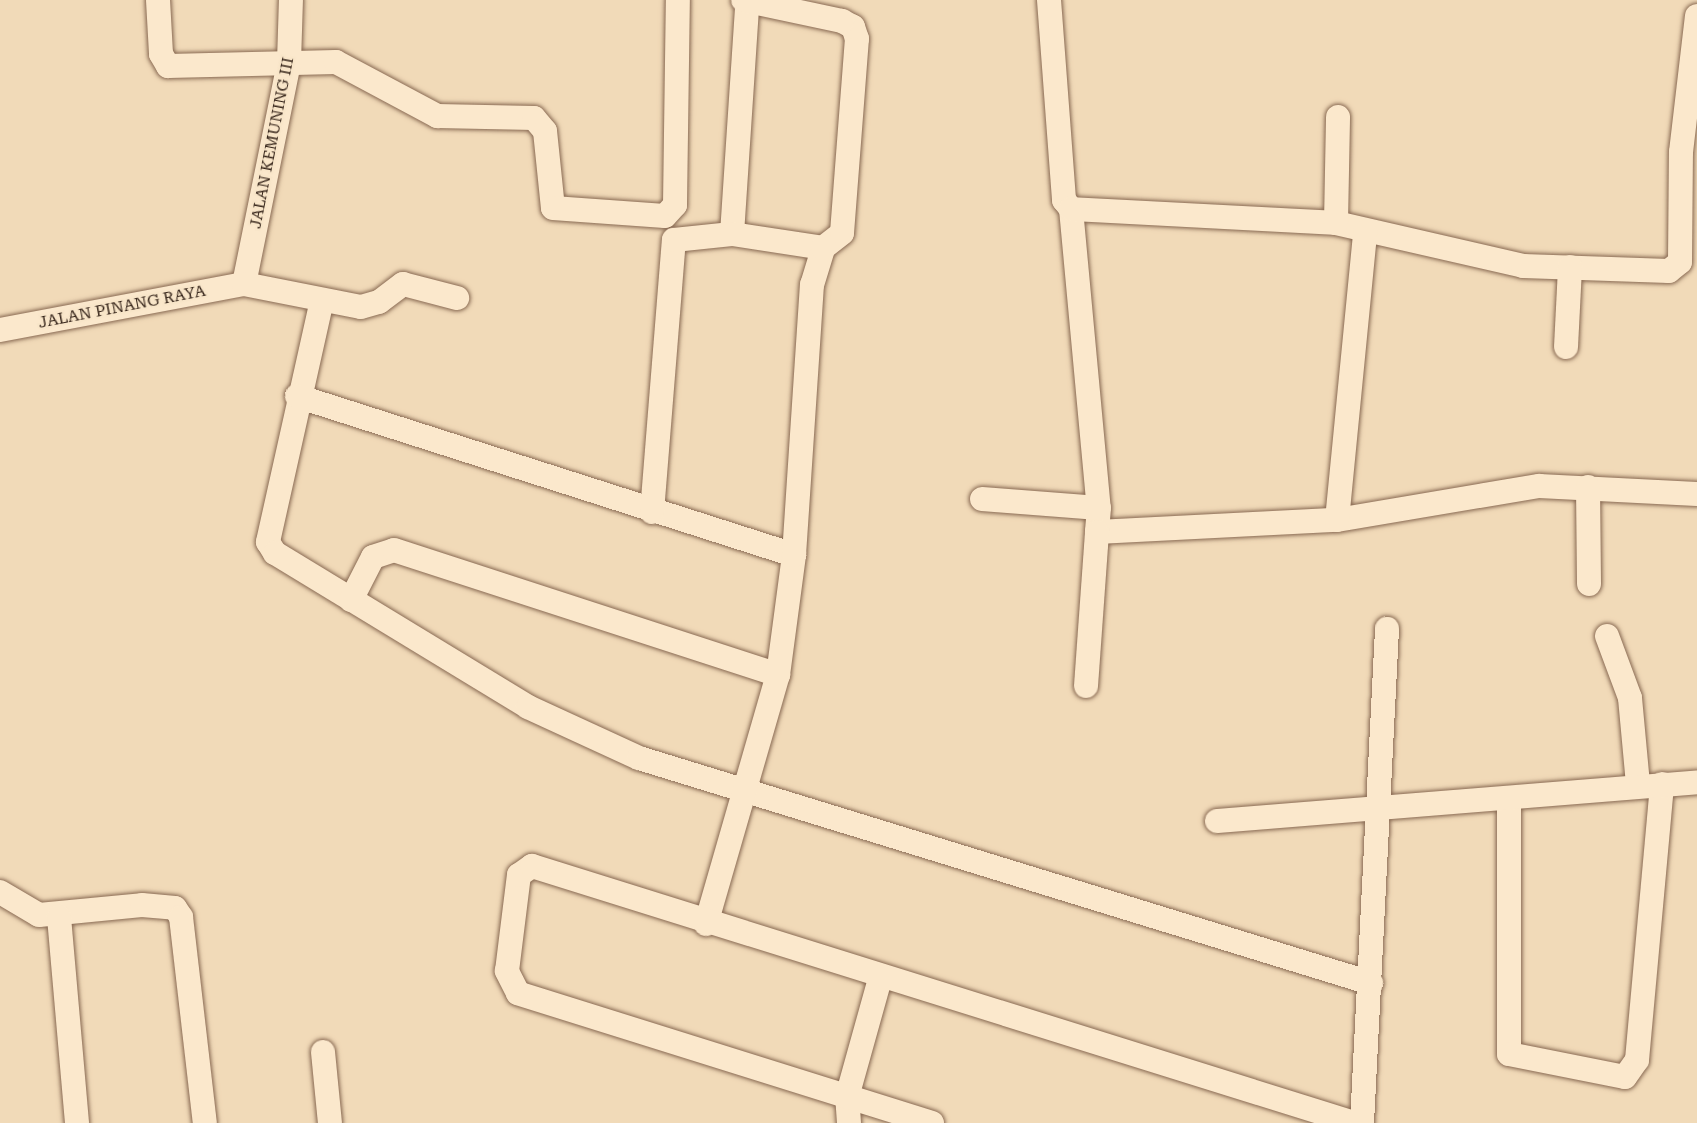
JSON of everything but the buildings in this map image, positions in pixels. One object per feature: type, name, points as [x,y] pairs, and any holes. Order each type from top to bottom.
[{"type":"street","points":[[158,0],[161,54],[168,66],[289,62],[350,67],[437,116],[540,121],[553,208],[665,216],[675,205],[678,0]]},
{"type":"street","name":"JALAN KEMUNING III","points":[[244,284],[289,62],[291,0]]},
{"type":"street","points":[[1049,0],[1065,200],[1071,209],[1099,508],[1086,686]]},
{"type":"street","points":[[706,924],[778,675],[794,555],[812,285],[823,248],[842,233],[845,216],[855,30],[842,21],[745,5],[732,234]]},
{"type":"street","points":[[1071,209],[1336,223],[1365,232],[1523,266],[1672,270],[1680,262],[1688,240],[1681,152],[1697,16]]},
{"type":"street","points":[[1336,223],[1338,117]]},
{"type":"street","points":[[1337,520],[1365,232]]},
{"type":"street","points":[[652,512],[671,245],[680,237],[732,234],[823,248]]},
{"type":"street","points":[[1566,347],[1570,267]]},
{"type":"street","points":[[244,284],[322,300],[370,306],[403,285],[457,298]]},
{"type":"street","name":"JALAN PINANG RAYA","points":[[0,330],[244,284]]},
{"type":"street","points":[[322,300],[297,396],[268,542],[275,553],[528,707],[639,758],[1371,983]]},
{"type":"street","points":[[297,396],[652,512],[794,555]]},
{"type":"street","points":[[1097,532],[1337,520],[1422,510],[1497,492],[1588,487],[1697,494]]},
{"type":"street","points":[[1588,487],[1588,584]]},
{"type":"street","points":[[982,499],[1099,508]]},
{"type":"street","points":[[351,600],[373,557],[394,550],[778,675]]},
{"type":"street","points":[[1362,1123],[1380,806],[1387,628]]},
{"type":"street","points":[[1607,636],[1630,698],[1638,785]]},
{"type":"street","points":[[1217,821],[1380,806],[1509,801],[1638,785],[1697,782]]},
{"type":"street","points":[[1509,801],[1509,1054],[1625,1077],[1637,1059],[1662,784]]},
{"type":"street","points":[[932,1123],[518,993],[507,971],[513,897],[519,875],[532,866],[880,979],[1354,1123]]},
{"type":"street","points":[[0,892],[22,909],[59,917],[142,905],[175,908],[180,917],[205,1123]]},
{"type":"street","points":[[59,917],[77,1123]]},
{"type":"street","points":[[849,1123],[847,1097],[880,979]]},
{"type":"street","points":[[323,1052],[330,1123]]}]
